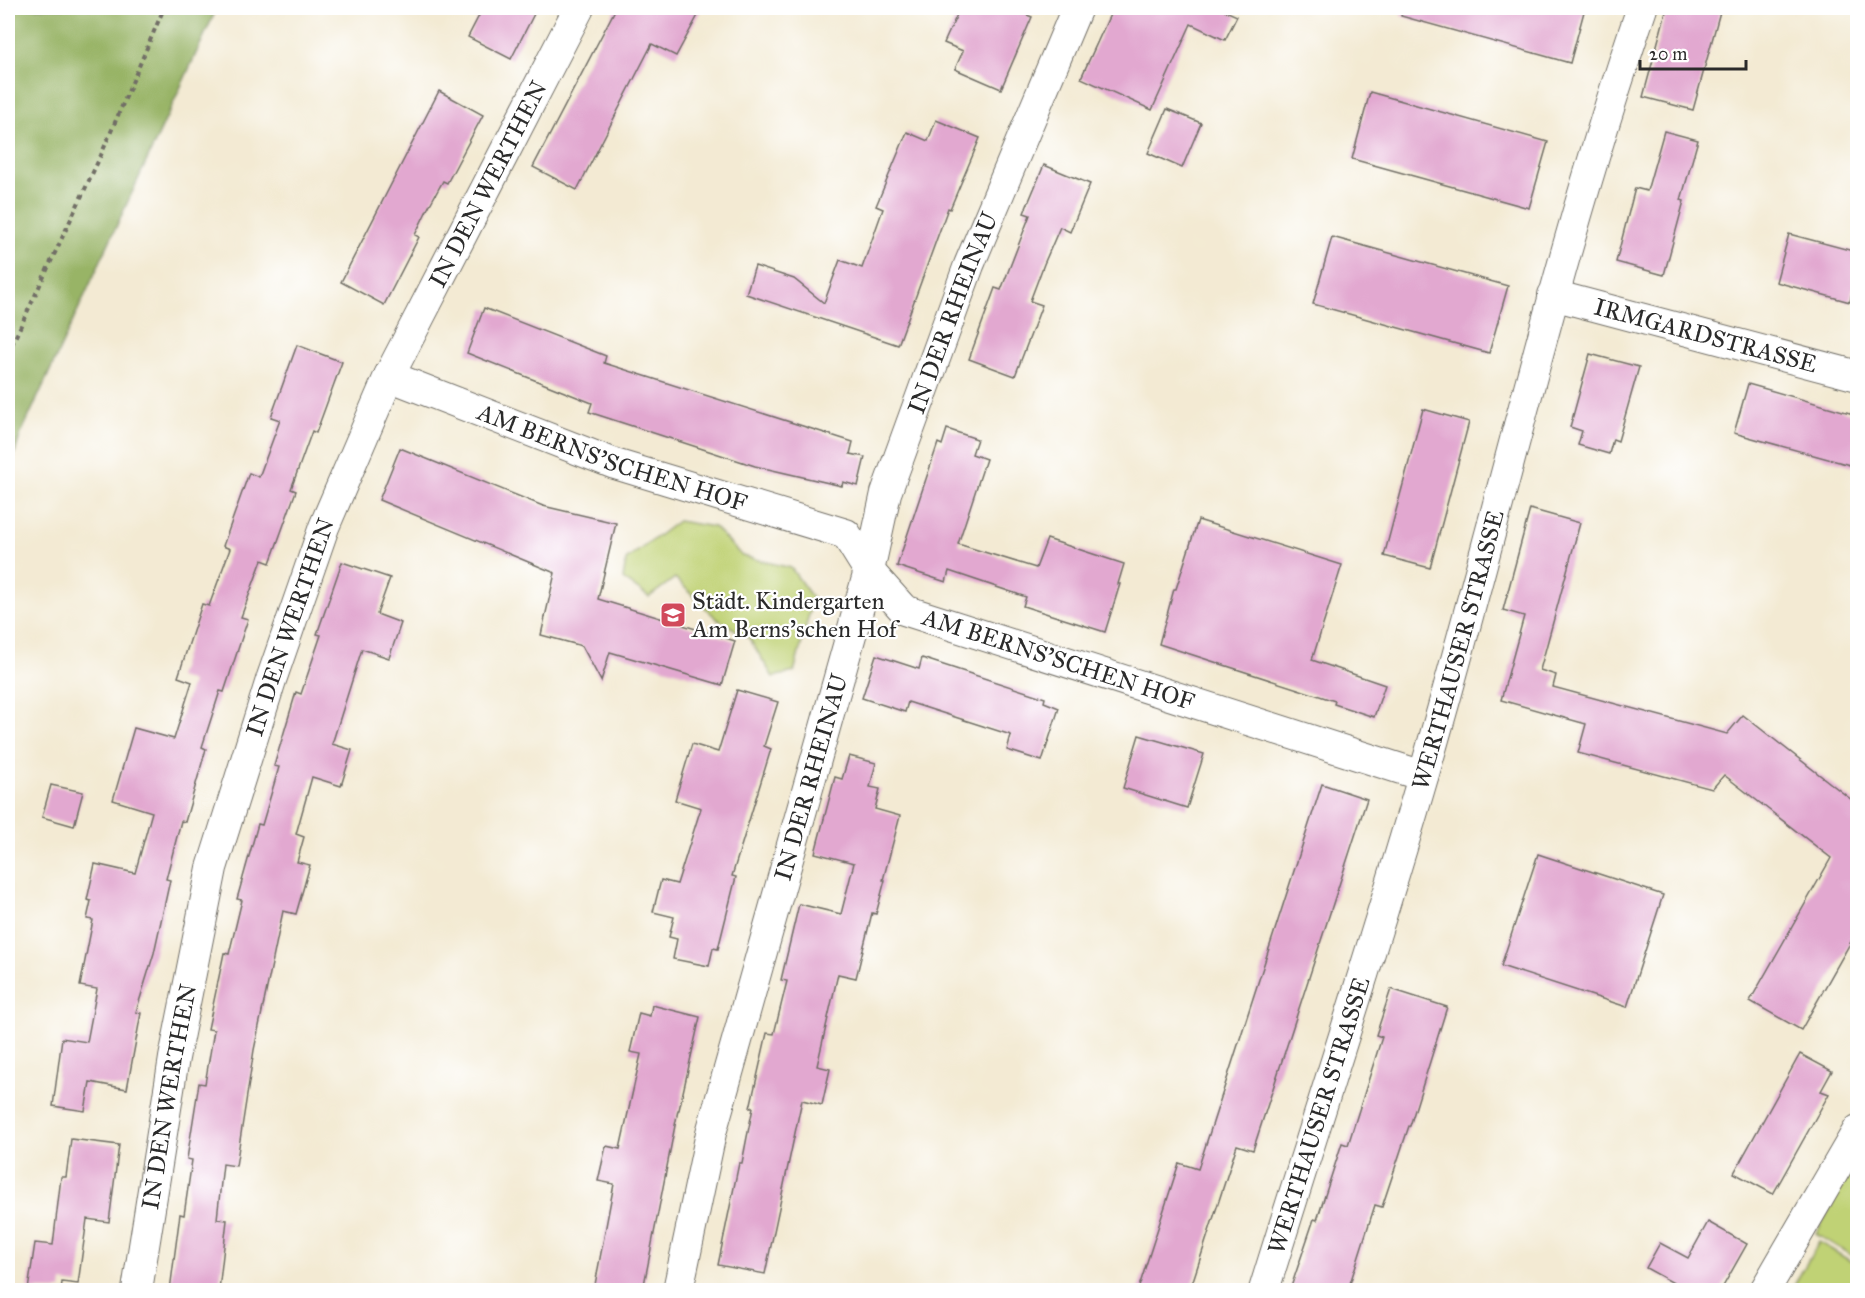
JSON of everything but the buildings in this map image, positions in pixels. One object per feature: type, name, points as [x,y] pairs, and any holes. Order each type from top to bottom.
[{"type":"street","name":"IN DEN WERTHEN","points":[[137,1290],[174,1058],[212,868],[271,680],[324,527],[389,376],[579,8]]},
{"type":"street","name":"IN DER RHEINAU","points":[[678,1290],[711,1133],[869,571],[886,492],[969,265],[1077,8]]},
{"type":"street","name":"WERTHAUSER STRASSE","points":[[1264,1290],[1423,776],[1553,296],[1611,99],[1642,8]]},
{"type":"street","name":"IRMGARDSTRASSE","points":[[1553,296],[1857,376]]},
{"type":"street","name":"AM BERNS'SCHEN HOF","points":[[389,376],[615,464],[846,534],[869,571],[904,610],[1423,776]]},
{"type":"street","points":[[1765,1290],[1857,1130]]},
{"type":"path","points":[[8,353],[101,155],[164,8]]},
{"type":"green space","points":[[8,8],[217,8],[20,436],[8,476]]},
{"type":"green space","points":[[678,521],[714,527],[742,556],[791,568],[813,599],[794,672],[773,677],[749,638],[716,618],[675,578],[649,597],[623,579],[626,560]]},
{"type":"green space","points":[[1857,1159],[1857,1259],[1816,1234]]},
{"type":"green space","points":[[1819,1242],[1857,1265],[1857,1290],[1791,1290]]},
{"type":"place","name":"Städt. Kindergarten Am Berns'schen Hof","points":[[673,615]]}]
